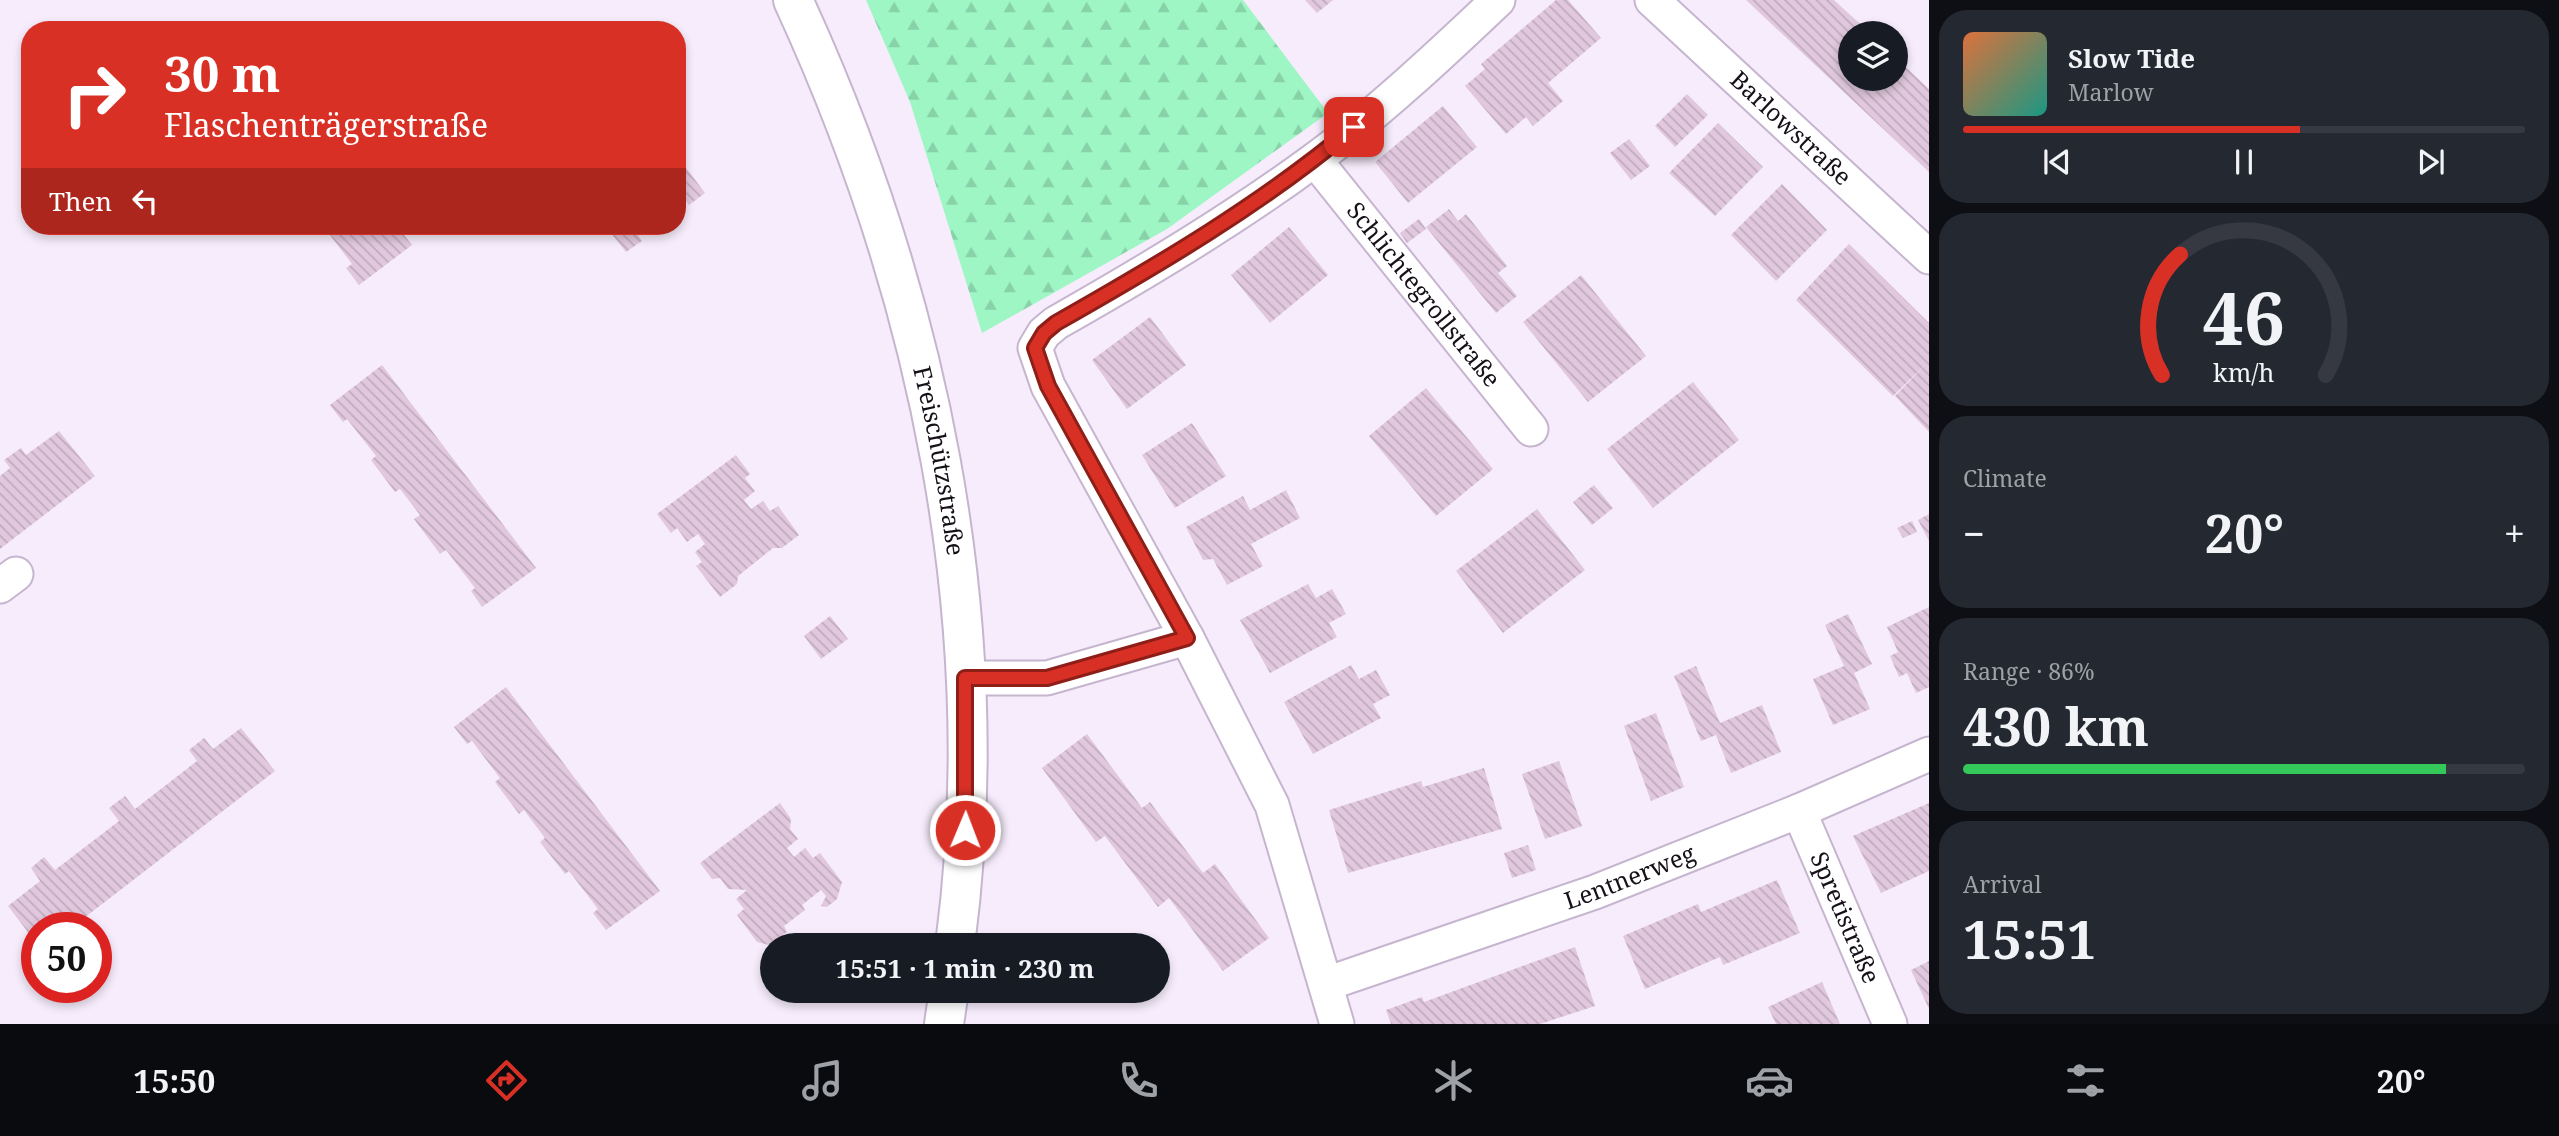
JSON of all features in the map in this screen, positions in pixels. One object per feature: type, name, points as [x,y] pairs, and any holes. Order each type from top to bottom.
[{"type":"main road","name":"Freischützstraße","points":[[793,0],[858,153],[907,307],[947,488],[965,678],[965,830],[956,933]]},
{"type":"main road","points":[[944,1024],[947,1003]]},
{"type":"street","points":[[1337,1024],[1272,805],[1187,638],[1048,386],[1035,348],[1044,333],[1056,323],[1208,234],[1315,160],[1456,40],[1497,0]]},
{"type":"street","name":"Barlowstraße","points":[[1652,0],[1929,257]]},
{"type":"street","name":"Schlichtegrollstraße","points":[[1315,160],[1531,429]]},
{"type":"street","points":[[965,678],[1047,678],[1187,638]]},
{"type":"street","name":"Lentnerweg","points":[[1326,984],[1595,892],[1799,811],[1929,754]]},
{"type":"street","name":"Spretistraße","points":[[1799,811],[1890,1024]]},
{"type":"green space","points":[[866,0],[1243,0],[1328,113],[1167,229],[982,333],[910,102]]},
{"type":"building","points":[[1305,0],[1333,0],[1317,13]]},
{"type":"building","points":[[1556,0],[1568,0],[1601,38],[1548,83],[1563,101],[1533,126],[1526,117],[1506,134],[1465,86],[1485,69],[1481,64]]},
{"type":"building","points":[[1746,0],[1834,0],[1857,21],[1838,21],[1838,86]]},
{"type":"building","points":[[1908,69],[1929,89],[1929,172],[1843,91],[1908,91]]},
{"type":"building","points":[[1687,94],[1708,115],[1675,147],[1655,126]]},
{"type":"building","points":[[1443,106],[1477,147],[1408,203],[1375,162]]},
{"type":"building","points":[[1718,123],[1763,167],[1715,216],[1669,173]]},
{"type":"building","points":[[1629,139],[1650,166],[1631,180],[1610,153]]},
{"type":"building","points":[[686,168],[705,193],[689,205],[686,201]]},
{"type":"building","points":[[1782,184],[1827,230],[1776,281],[1731,235]]},
{"type":"building","points":[[1449,209],[1458,221],[1466,214],[1507,266],[1498,273],[1517,296],[1496,313],[1426,227]]},
{"type":"building","points":[[1419,219],[1426,229],[1407,243],[1400,233]]},
{"type":"building","points":[[1289,227],[1328,275],[1270,323],[1231,275]]},
{"type":"building","points":[[330,235],[404,235],[412,245],[359,285],[346,268],[352,264]]},
{"type":"building","points":[[613,235],[638,235],[642,241],[626,252]]},
{"type":"building","points":[[1849,244],[1929,323],[1929,432],[1895,396],[1926,364],[1893,396],[1796,300]]},
{"type":"building","points":[[1581,275],[1646,356],[1588,402],[1523,322]]},
{"type":"building","points":[[1150,317],[1186,365],[1127,409],[1092,360]]},
{"type":"building","points":[[382,365],[536,568],[482,607],[471,591],[475,588],[446,550],[440,554],[414,519],[420,515],[400,489],[395,492],[371,460],[376,456],[347,419],[343,422],[330,405]]},
{"type":"building","points":[[1693,382],[1739,440],[1653,508],[1607,449]]},
{"type":"building","points":[[1426,388],[1493,469],[1436,516],[1369,436]]},
{"type":"building","points":[[1192,423],[1226,476],[1175,508],[1142,455]]},
{"type":"building","points":[[59,431],[95,476],[0,549],[0,476],[10,468],[4,460],[21,448],[26,455]]},
{"type":"building","points":[[736,455],[750,474],[745,478],[755,491],[744,500],[751,509],[763,501],[770,511],[778,506],[799,535],[782,548],[773,548],[738,576],[737,584],[720,597],[696,566],[702,562],[695,552],[705,544],[698,534],[687,542],[677,528],[671,533],[657,514]]},
{"type":"building","points":[[1594,485],[1613,508],[1592,525],[1573,502]]},
{"type":"building","points":[[1286,490],[1300,518],[1251,544],[1263,566],[1227,585],[1213,559],[1203,560],[1186,527],[1243,496],[1250,510]]},
{"type":"building","points":[[1537,509],[1585,570],[1503,633],[1456,571]]},
{"type":"building","points":[[1929,514],[1929,541],[1918,520]]},
{"type":"building","points":[[1912,521],[1917,532],[1903,538],[1897,528]]},
{"type":"building","points":[[1308,584],[1316,598],[1332,589],[1346,614],[1329,623],[1337,637],[1270,673],[1240,620]]},
{"type":"building","points":[[1929,607],[1929,687],[1916,693],[1907,673],[1899,677],[1890,656],[1898,652],[1887,627]]},
{"type":"building","points":[[1848,614],[1872,664],[1854,673],[1870,709],[1833,725],[1813,679],[1844,666],[1825,625]]},
{"type":"building","points":[[830,616],[848,639],[821,659],[804,636]]},
{"type":"building","points":[[1351,665],[1359,679],[1376,670],[1390,695],[1373,704],[1381,718],[1313,754],[1284,702]]},
{"type":"building","points":[[1696,666],[1720,723],[1762,705],[1781,752],[1731,773],[1716,735],[1701,741],[1674,676]]},
{"type":"building","points":[[506,687],[660,891],[606,930],[593,913],[598,909],[569,871],[565,874],[540,842],[545,838],[524,810],[519,814],[495,782],[500,778],[472,741],[467,744],[454,727]]},
{"type":"building","points":[[1656,713],[1684,787],[1651,801],[1624,726]]},
{"type":"building","points":[[241,728],[275,771],[92,912],[21,912],[21,923],[8,906],[40,881],[31,868],[44,857],[55,870],[119,821],[109,808],[125,796],[135,809],[197,761],[189,750],[204,738],[213,749]]},
{"type":"building","points":[[1087,734],[1142,808],[1150,802],[1203,873],[1215,864],[1269,938],[1223,971],[1169,898],[1158,907],[1105,836],[1096,842],[1042,768]]},
{"type":"building","points":[[1559,761],[1582,826],[1545,839],[1522,774]]},
{"type":"building","points":[[1484,768],[1502,829],[1348,873],[1329,810],[1421,781],[1423,787]]},
{"type":"building","points":[[780,803],[791,819],[790,829],[798,839],[787,848],[794,857],[805,848],[813,858],[820,853],[842,882],[837,899],[827,907],[821,906],[826,896],[821,890],[802,905],[805,910],[784,926],[787,932],[760,933],[760,943],[737,915],[744,909],[736,899],[747,890],[728,889],[720,878],[712,879],[700,863]]},
{"type":"building","points":[[1929,803],[1929,871],[1881,893],[1853,836]]},
{"type":"building","points":[[1528,845],[1536,870],[1512,878],[1504,853]]},
{"type":"building","points":[[1777,880],[1800,933],[1723,965],[1720,957],[1645,989],[1623,936],[1698,904],[1701,912]]},
{"type":"building","points":[[1575,947],[1595,1006],[1540,1024],[1391,1024],[1386,1010],[1422,997],[1424,1002]]},
{"type":"building","points":[[1929,961],[1929,1009],[1911,970]]},
{"type":"building","points":[[1822,982],[1840,1024],[1776,1024],[1768,1007]]},
{"type":"route","points":[[965,830],[965,678],[1047,678],[1187,638],[1048,386],[1035,348],[1044,333],[1056,323],[1208,234],[1315,160],[1354,127]]}]
